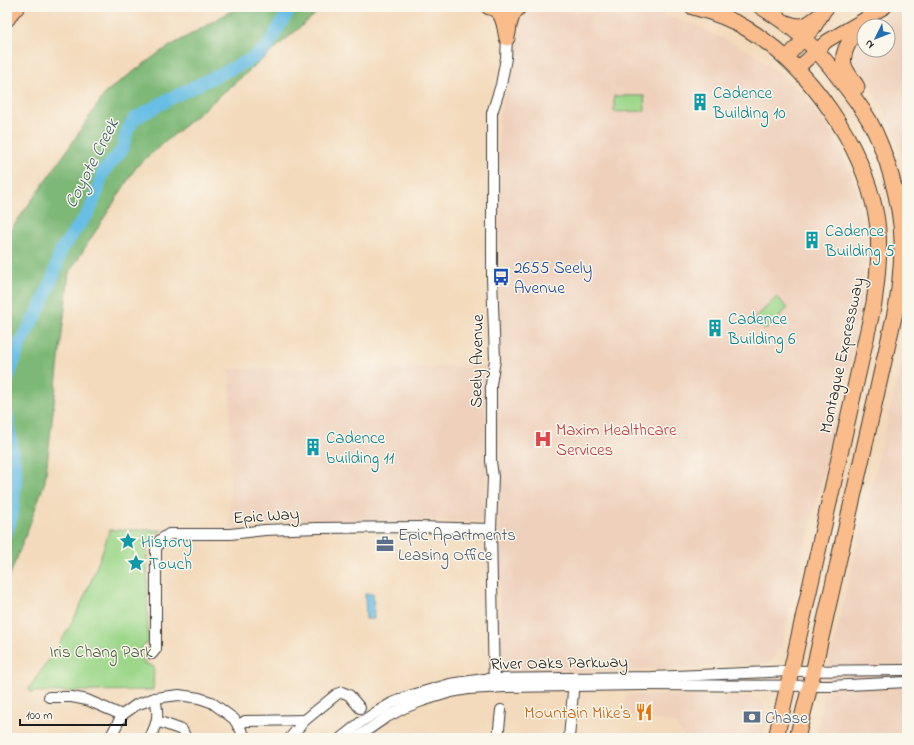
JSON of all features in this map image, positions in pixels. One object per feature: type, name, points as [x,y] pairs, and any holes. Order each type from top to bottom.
[{"type":"highway","points":[[7,19],[17,7]]},
{"type":"highway","points":[[489,7],[494,8],[503,17],[507,38]]},
{"type":"highway","points":[[507,38],[511,17],[515,10],[519,7]]},
{"type":"highway","name":"Montague Expressway","points":[[693,7],[711,12],[749,30],[792,64],[805,77],[843,130],[854,150],[868,187],[876,215],[878,240],[878,279],[874,302],[776,738]]},
{"type":"highway","points":[[761,7],[805,38],[826,60],[859,104],[870,122],[890,169],[899,214],[902,240],[901,277],[897,304],[812,679],[797,738]]},
{"type":"highway","points":[[870,122],[868,102],[844,66],[844,56],[845,50],[853,37],[878,11]]},
{"type":"main road","points":[[792,64],[805,38],[814,28],[826,9]]},
{"type":"main road","points":[[782,21],[797,25],[807,24],[826,9]]},
{"type":"main road","points":[[792,64],[816,50],[836,35],[878,11]]},
{"type":"street","name":"Seely Avenue","points":[[494,683],[491,529],[493,478],[491,461],[491,384],[495,360],[492,277],[492,113],[501,84],[506,58],[507,38]]},
{"type":"street","name":"Epic Way","points":[[152,654],[156,649],[156,549],[160,540],[169,534],[230,534],[265,530],[318,528],[419,527],[491,529]]},
{"type":"street","points":[[790,678],[812,679],[907,670]]},
{"type":"street","name":"River Oaks Parkway","points":[[356,738],[385,718],[422,701],[450,692],[494,683],[615,681],[622,677],[696,676],[790,678]]},
{"type":"street","points":[[642,685],[646,682],[652,681],[686,680],[696,676]]},
{"type":"street","name":"River Oaks Parkway","points":[[574,682],[642,685],[790,678]]},
{"type":"street","points":[[790,678],[907,682]]},
{"type":"street","name":"River Oaks Parkway","points":[[341,738],[375,713],[392,703],[409,696],[450,684],[484,679],[494,683]]},
{"type":"street","points":[[569,738],[574,682]]},
{"type":"street","points":[[290,738],[305,720],[337,694],[342,692],[349,695],[360,708]]},
{"type":"street","points":[[110,738],[122,715],[136,705],[155,698],[179,695],[211,702],[234,719],[246,738]]},
{"type":"street","points":[[49,697],[72,697],[87,700],[122,715]]},
{"type":"street","points":[[150,738],[157,721],[158,713],[155,698]]},
{"type":"street","points":[[498,738],[501,710]]},
{"type":"street","points":[[238,726],[245,721],[305,720]]},
{"type":"street","points":[[157,721],[182,730],[186,738]]},
{"type":"shaded area","points":[[897,7],[907,7],[907,167],[882,105],[850,59],[854,40],[856,38],[856,58],[896,58],[896,18],[882,18]]},
{"type":"shaded area","points":[[519,12],[658,13],[700,27],[754,54],[801,92],[830,130],[856,184],[867,252],[855,340],[781,648],[770,663],[500,676],[498,394],[499,123],[502,103],[511,76],[513,59],[513,27]]},
{"type":"shaded area","points":[[907,339],[907,738],[816,738],[829,663]]},
{"type":"shaded area","points":[[485,366],[486,512],[485,517],[482,520],[262,524],[230,529],[230,369]]},
{"type":"shaded area","points":[[626,695],[752,697],[763,705],[767,720],[762,738],[685,738],[675,723],[623,714]]},
{"type":"green space","points":[[238,7],[324,7],[137,166],[69,273],[45,481],[7,582],[7,235],[64,155],[106,92],[160,52]]},
{"type":"green space","points":[[614,96],[644,96],[645,111],[614,112]]},
{"type":"green space","points":[[777,297],[788,308],[765,330],[754,319]]},
{"type":"green space","name":"Iris Chang Park","points":[[110,530],[162,530],[152,538],[147,549],[148,642],[143,646],[140,653],[144,663],[154,667],[153,690],[31,692],[29,690],[30,687],[59,644],[77,612],[95,572]]},
{"type":"water","points":[[365,594],[373,594],[374,619],[366,619]]},
{"type":"waterway","name":"Coyote Creek","points":[[7,381],[20,344],[40,307],[53,277],[61,250],[90,210],[103,172],[122,150],[127,131],[134,119],[169,99],[251,59],[267,47],[291,7]]},
{"type":"waterway","name":"Coyote Creek","points":[[7,415],[16,476],[12,515],[7,531]]},
{"type":"place","name":"Cadence Building 10","points":[[700,102]]},
{"type":"place","name":"Cadence Building 5","points":[[812,240]]},
{"type":"place","name":"2655 Seely Avenue","points":[[501,277]]},
{"type":"place","name":"Cadence Building 6","points":[[715,328]]},
{"type":"place","name":"Maxim Healthcare Services","points":[[543,439]]},
{"type":"place","name":"Cadence building 11","points":[[313,447]]},
{"type":"place","name":"History","points":[[128,541]]},
{"type":"place","name":"Epic Apartments Leasing Office","points":[[385,544]]},
{"type":"place","name":"Touch","points":[[136,563]]},
{"type":"place","name":"Mountain Mike's","points":[[644,712]]},
{"type":"place","name":"Chase","points":[[752,717]]}]
